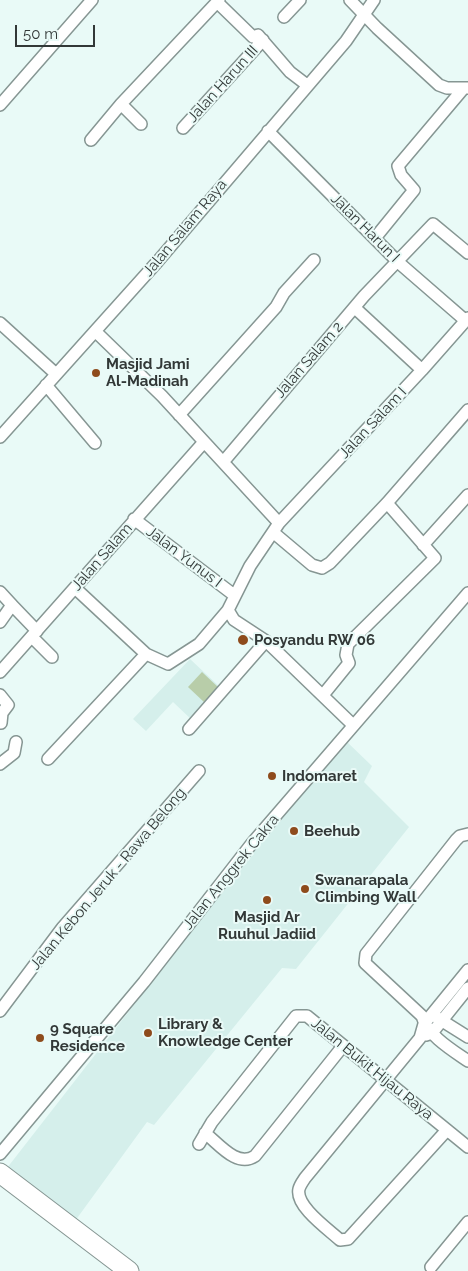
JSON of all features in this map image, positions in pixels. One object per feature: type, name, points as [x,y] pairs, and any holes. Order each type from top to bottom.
[{"type":"main road","points":[[0,1173],[129,1271]]},
{"type":"street","points":[[0,106],[92,0]]},
{"type":"street","points":[[284,18],[300,0]]},
{"type":"street","points":[[350,0],[377,28],[439,85],[447,88],[466,89]]},
{"type":"street","name":"Jalan Salam Raya","points":[[0,437],[158,261],[346,41],[374,0]]},
{"type":"street","points":[[91,140],[121,104],[218,1],[252,37],[258,35],[290,72],[307,85]]},
{"type":"street","name":"Jalan Harun III","points":[[183,128],[262,40]]},
{"type":"street","points":[[375,238],[414,190],[401,175],[398,166],[466,89]]},
{"type":"street","points":[[121,104],[142,124]]},
{"type":"street","name":"Jalan Harun I","points":[[268,130],[398,262],[467,320]]},
{"type":"street","name":"Jalan Salam 2","points":[[224,460],[355,308],[434,223],[468,252]]},
{"type":"street","points":[[180,414],[276,308],[284,293],[314,260]]},
{"type":"street","points":[[355,308],[422,370]]},
{"type":"street","name":"Jalan Salam I","points":[[146,654],[168,664],[198,644],[228,610],[250,566],[277,528],[467,320]]},
{"type":"street","points":[[0,323],[56,374]]},
{"type":"street","points":[[95,331],[224,460],[277,528],[312,565],[322,568],[330,563],[387,503],[467,413]]},
{"type":"street","points":[[46,385],[95,443]]},
{"type":"street","name":"Jalan Salam","points":[[0,672],[204,442]]},
{"type":"street","points":[[423,544],[468,496]]},
{"type":"street","points":[[323,695],[349,663],[346,655],[348,644],[434,561],[435,556],[387,503]]},
{"type":"street","name":"Jalan Yunus I","points":[[134,519],[234,595]]},
{"type":"street","points":[[48,759],[146,654],[75,588]]},
{"type":"street","points":[[0,592],[52,657]]},
{"type":"street","name":"Jalan Anggrek Cakra","points":[[0,1154],[144,982],[252,842],[468,594]]},
{"type":"street","points":[[0,622],[12,605]]},
{"type":"street","points":[[228,610],[234,620],[266,641],[354,725]]},
{"type":"street","points":[[189,729],[266,641]]},
{"type":"street","points":[[0,695],[8,705],[2,713],[1,723]]},
{"type":"street","points":[[0,768],[14,753],[16,742]]},
{"type":"street","name":"Jalan Kebon Jeruk - Rawa Belong","points":[[0,1011],[63,927],[199,771]]},
{"type":"street","points":[[468,834],[460,836],[456,840],[366,954],[365,963],[431,1022],[468,1061]]},
{"type":"street","points":[[447,1130],[348,1239],[340,1240],[306,1209],[299,1199],[299,1189],[305,1178],[420,1038],[468,970]]},
{"type":"street","points":[[431,1022],[468,988]]},
{"type":"street","name":"Jalan Bukit Hijau Raya","points":[[205,1133],[296,1016],[307,1016],[385,1082],[468,1147]]},
{"type":"street","points":[[431,1022],[468,1037]]},
{"type":"street","points":[[198,1144],[205,1133],[237,1159],[249,1160],[255,1156],[343,1046]]},
{"type":"street","points":[[431,1268],[468,1222]]},
{"type":"shaded area","points":[[190,659],[223,690],[193,721],[173,702],[146,731],[133,719]]},
{"type":"shaded area","points":[[345,740],[372,766],[364,782],[409,827],[296,969],[282,968],[154,1125],[147,1122],[75,1221],[7,1168],[281,816]]},
{"type":"green space","points":[[202,672],[219,688],[205,703],[188,687]]},
{"type":"place","name":"Masjid Jami Al-Madinah","points":[[96,373]]},
{"type":"place","name":"Posyandu RW 06","points":[[243,640]]},
{"type":"place","name":"Indomaret","points":[[272,776]]},
{"type":"place","name":"Beehub","points":[[294,831]]},
{"type":"place","name":"Swanarapala Climbing Wall","points":[[305,889]]},
{"type":"place","name":"Masjid Ar Ruuhul Jadiid","points":[[267,900]]},
{"type":"place","name":"Library & Knowledge Center","points":[[148,1033]]},
{"type":"place","name":"9 Square Residence","points":[[40,1038]]}]
